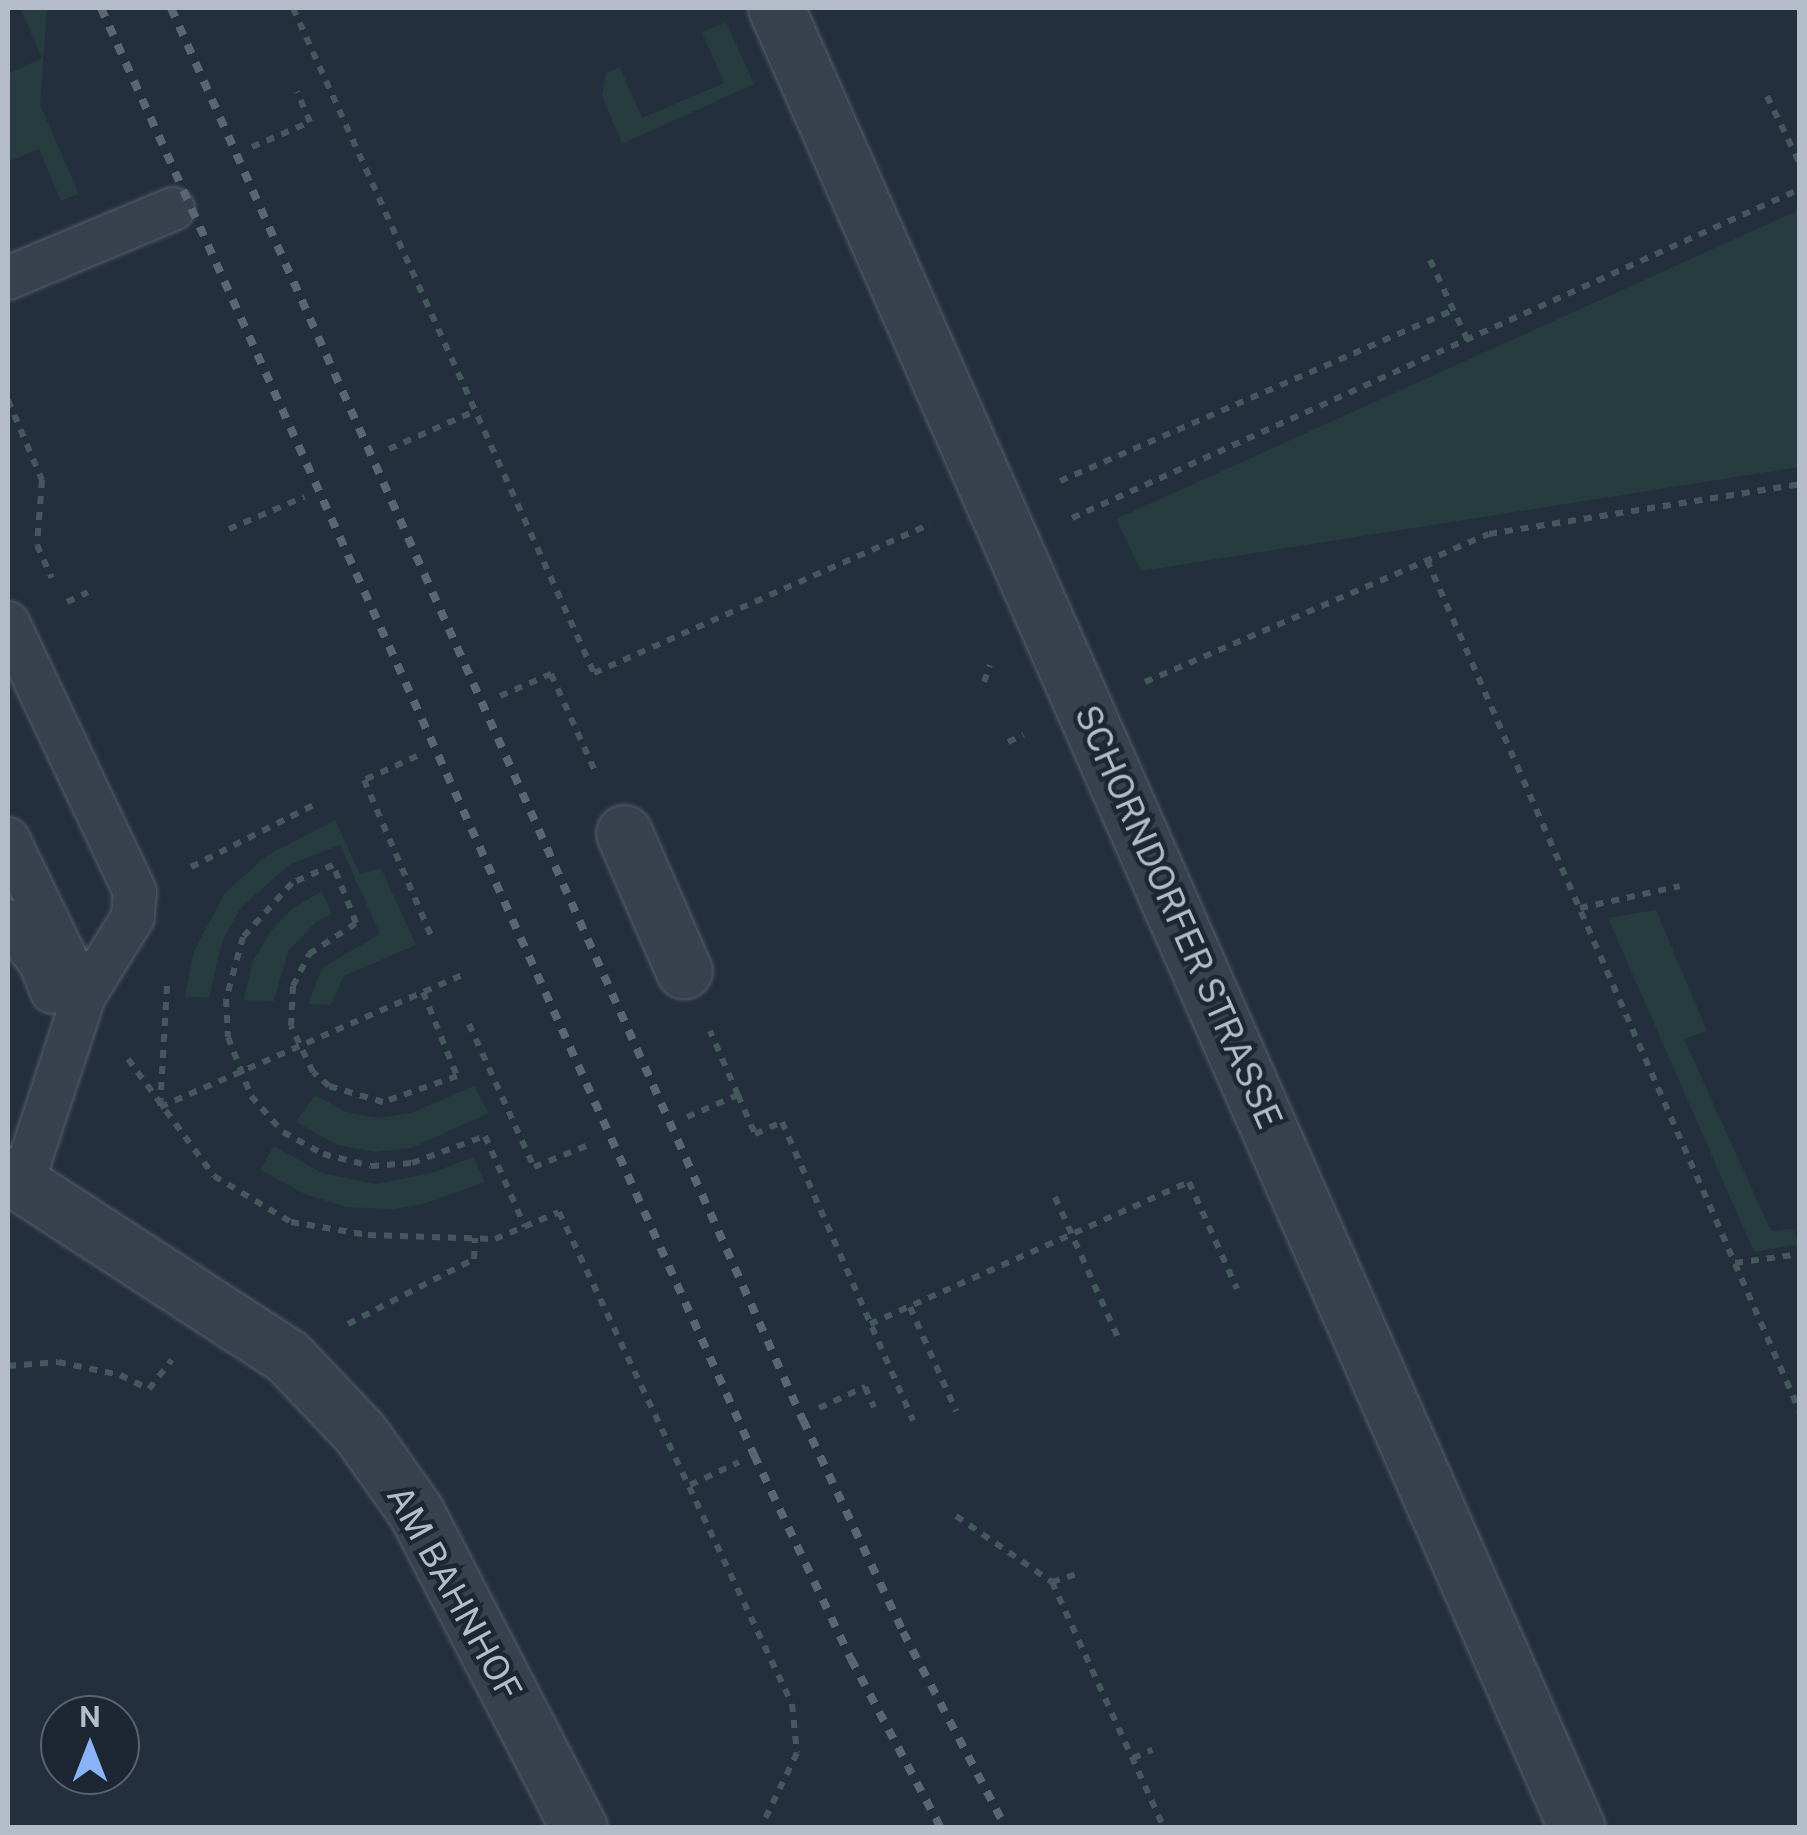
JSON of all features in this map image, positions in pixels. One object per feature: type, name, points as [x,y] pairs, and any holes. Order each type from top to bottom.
[{"type":"street","name":"SCHORNDORFER STRASSE","points":[[776,8],[1577,1828]]},
{"type":"street","points":[[624,833],[684,970]]},
{"type":"street","name":"AM BAHNHOF","points":[[12,1189],[214,1306],[287,1356],[360,1433],[416,1512],[578,1828]]},
{"type":"lane","points":[[8,278],[173,209]]},
{"type":"lane","points":[[9,626],[135,892],[132,916],[84,996],[69,1045],[12,1189]]},
{"type":"lane","points":[[8,838],[84,996]]},
{"type":"lane","points":[[8,921],[40,962],[69,1045]]},
{"type":"path","points":[[294,8],[594,672],[934,522]]},
{"type":"path","points":[[252,148],[310,122],[297,92]]},
{"type":"path","points":[[1767,96],[1800,164]]},
{"type":"path","points":[[1023,567],[1076,514],[1800,189]]},
{"type":"path","points":[[1430,260],[1468,341]]},
{"type":"path","points":[[1086,468],[1453,310]]},
{"type":"path","points":[[8,400],[42,480],[37,546],[64,603],[9,626]]},
{"type":"path","points":[[389,449],[475,411]]},
{"type":"path","points":[[1008,742],[1488,534],[1800,484]]},
{"type":"path","points":[[229,529],[304,497]]},
{"type":"path","points":[[1428,560],[1800,1412]]},
{"type":"path","points":[[500,696],[550,674],[568,711]]},
{"type":"path","points":[[417,756],[364,780],[432,938]]},
{"type":"path","points":[[135,892],[314,805]]},
{"type":"path","points":[[423,992],[457,1076],[383,1102],[329,1086],[312,1072],[297,1048],[291,1014],[299,969],[324,941],[356,923],[333,865],[292,883],[244,937],[226,999],[228,1037],[252,1096],[283,1132],[323,1154],[371,1166],[412,1163],[486,1136],[525,1228]]},
{"type":"path","points":[[1580,908],[1680,886]]},
{"type":"path","points":[[160,1107],[465,974]]},
{"type":"path","points":[[160,1107],[168,980]]},
{"type":"path","points":[[84,996],[160,1107],[214,1176],[291,1222],[368,1235],[495,1239],[558,1212],[792,1704],[797,1752],[764,1821]]},
{"type":"path","points":[[469,1024],[534,1167],[591,1144]]},
{"type":"path","points":[[727,1071],[756,1134],[782,1122],[913,1421]]},
{"type":"path","points":[[687,1117],[738,1095]]},
{"type":"path","points":[[870,1324],[1189,1182],[1237,1289]]},
{"type":"path","points":[[1055,1196],[1119,1340]]},
{"type":"path","points":[[287,1356],[474,1260],[475,1238]]},
{"type":"path","points":[[1735,1263],[1800,1254]]},
{"type":"path","points":[[8,1366],[73,1365],[120,1375],[150,1389],[214,1306]]},
{"type":"path","points":[[910,1307],[956,1411]]},
{"type":"path","points":[[819,1408],[865,1386],[874,1407]]},
{"type":"path","points":[[690,1486],[738,1462]]},
{"type":"path","points":[[956,1516],[1052,1582],[1164,1828]]},
{"type":"path","points":[[1052,1582],[1079,1573]]},
{"type":"path","points":[[1133,1758],[1152,1750]]},
{"type":"green space","points":[[20,8],[47,10],[40,105],[79,194],[61,201],[39,149],[8,162],[8,74],[42,58]]},
{"type":"green space","points":[[726,22],[754,84],[622,144],[602,96],[606,73],[620,67],[642,118],[724,83],[702,32]]},
{"type":"green space","points":[[1799,210],[1799,467],[1141,571],[1116,519]]},
{"type":"green space","points":[[335,820],[360,874],[381,868],[416,945],[344,976],[331,1005],[308,1004],[322,968],[380,934],[340,845],[289,865],[240,909],[222,942],[209,998],[185,996],[194,951],[225,893],[266,856]]},
{"type":"green space","points":[[322,891],[332,914],[316,922],[288,951],[274,1001],[244,1000],[252,963],[270,932],[292,909]]},
{"type":"green space","points":[[1656,910],[1707,1031],[1684,1039],[1771,1231],[1793,1229],[1799,1244],[1754,1252],[1608,918]]},
{"type":"green space","points":[[474,1086],[489,1113],[411,1148],[375,1152],[337,1145],[296,1122],[315,1095],[348,1113],[380,1118],[411,1113]]},
{"type":"green space","points":[[274,1146],[322,1173],[376,1184],[432,1173],[473,1157],[485,1182],[423,1204],[393,1209],[347,1207],[307,1195],[260,1170]]},
{"type":"railway","points":[[101,8],[754,1455],[851,1659],[941,1828]]},
{"type":"railway","points":[[171,8],[803,1420],[903,1632],[1006,1828]]}]
